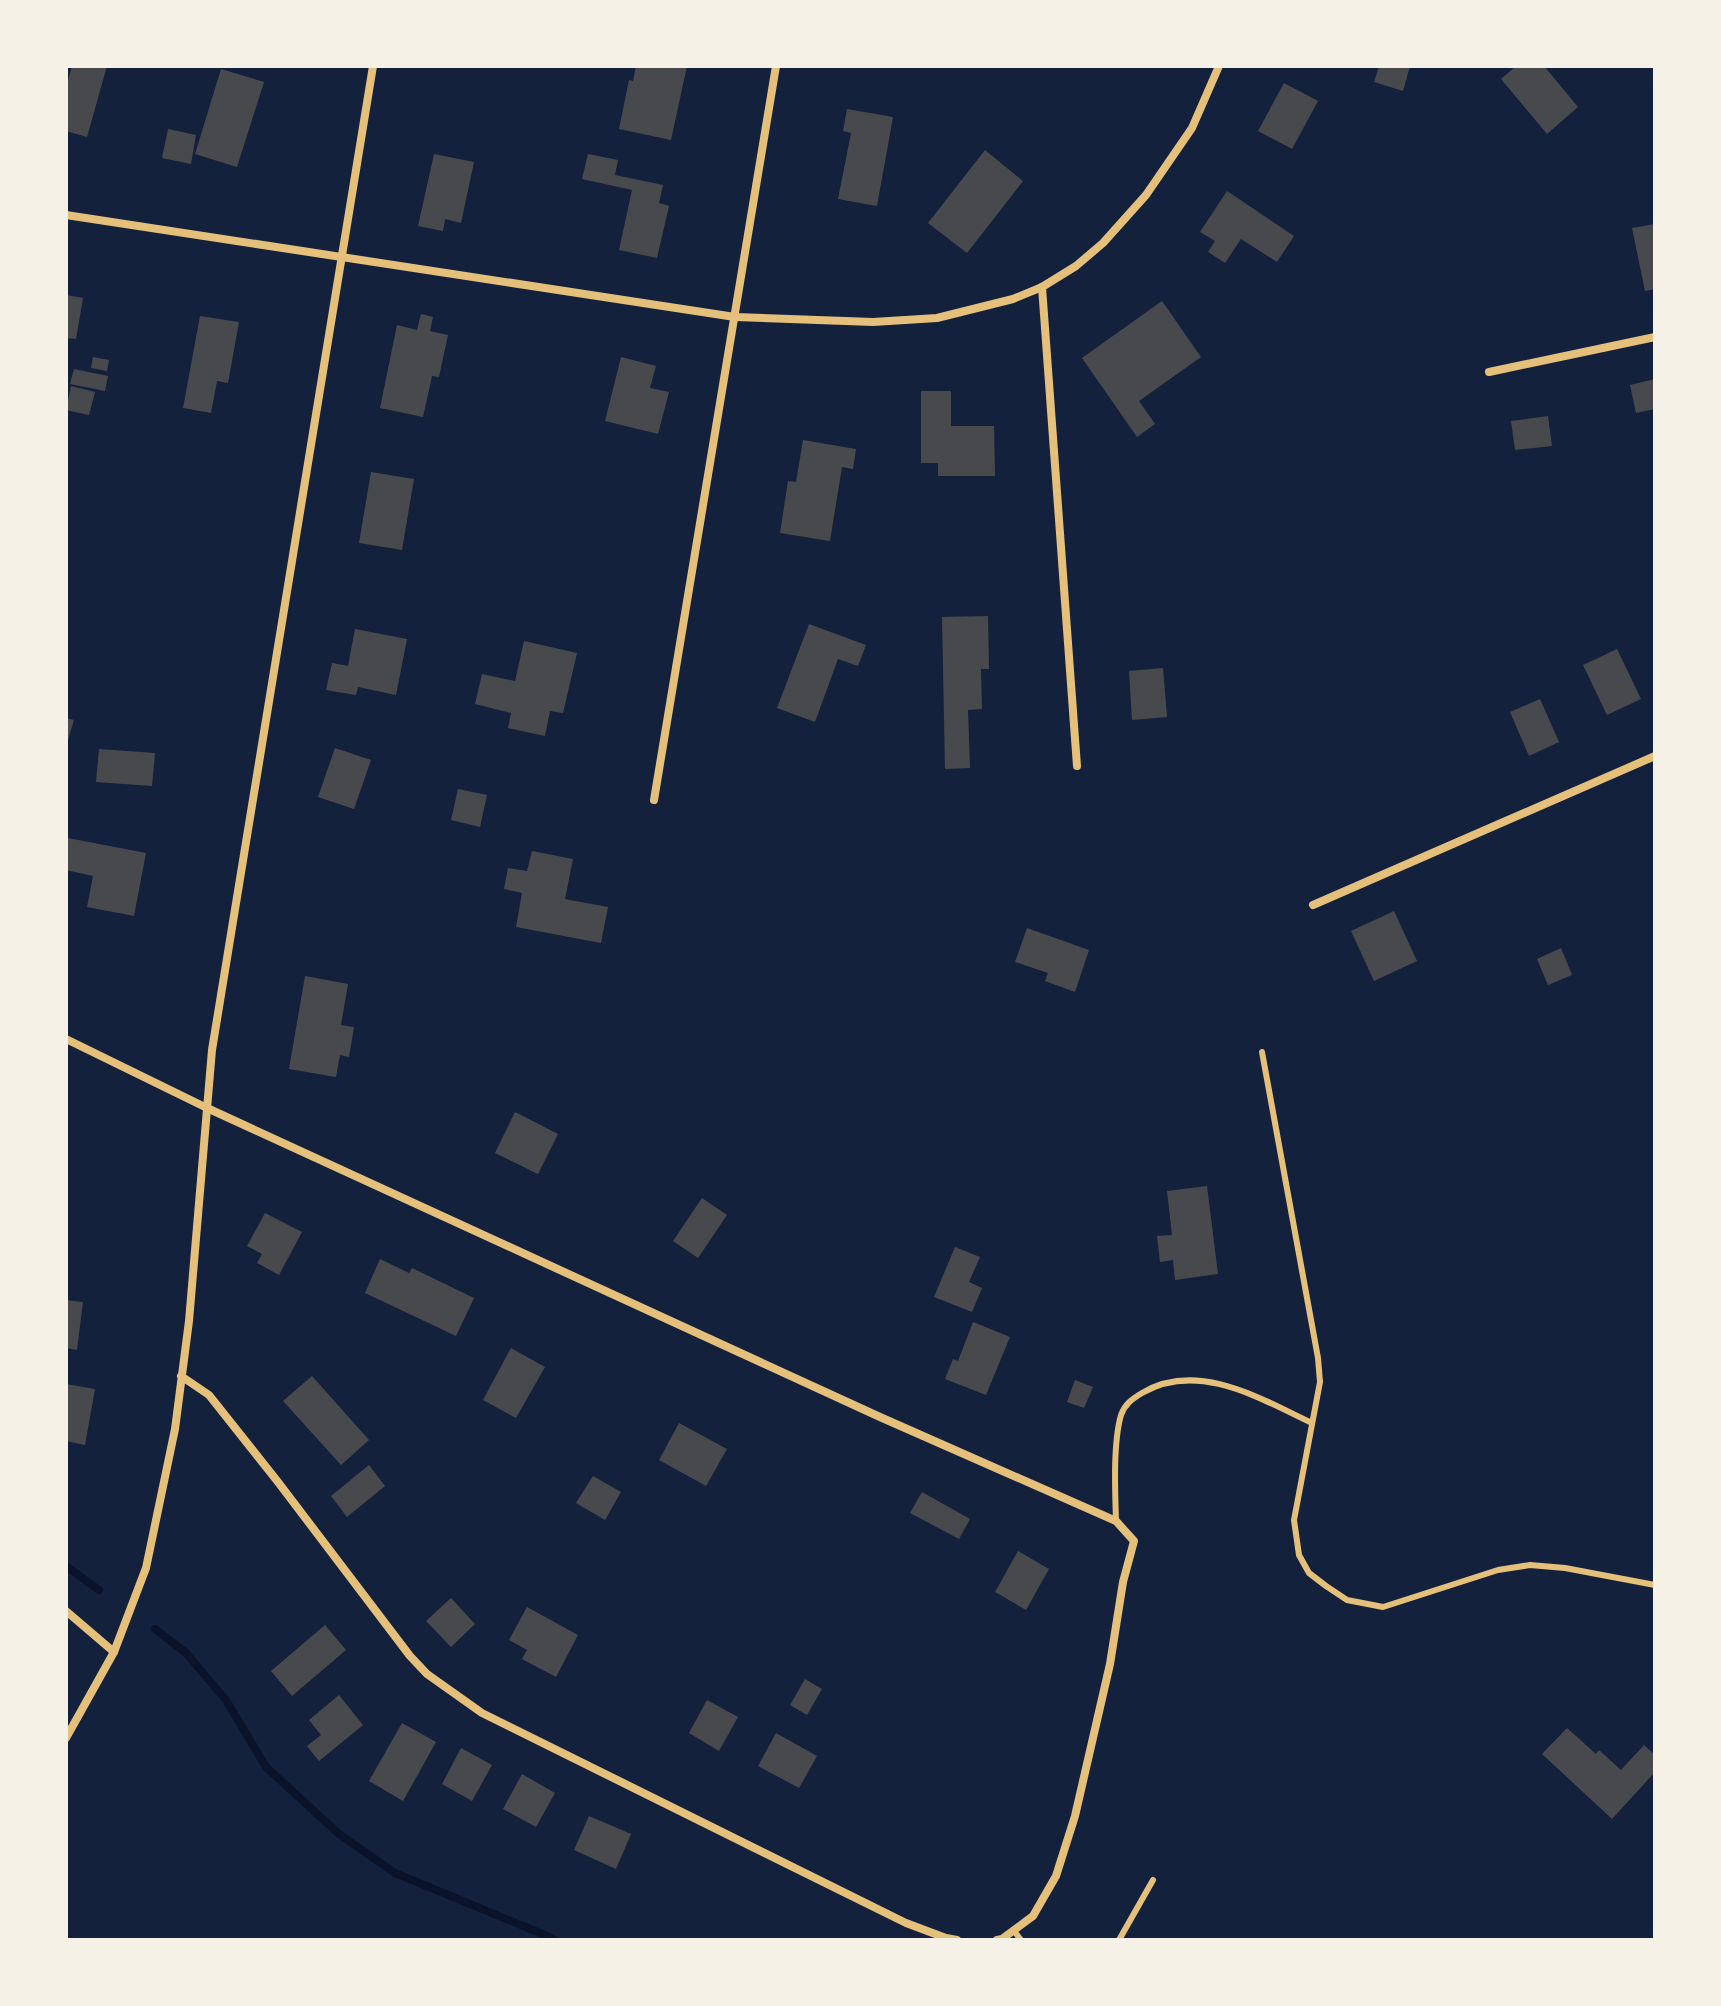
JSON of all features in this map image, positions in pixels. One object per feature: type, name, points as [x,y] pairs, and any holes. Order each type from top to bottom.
[{"type":"street","points":[[66,1738],[114,1652],[146,1568],[175,1429],[189,1321],[215,1035],[373,66]]},
{"type":"street","points":[[654,800],[776,66]]},
{"type":"street","points":[[66,215],[735,317],[873,322],[937,318],[1013,299],[1042,287],[1076,266],[1103,243],[1146,195],[1192,128],[1219,66]]},
{"type":"street","points":[[1042,287],[1077,766]]},
{"type":"street","points":[[1489,372],[1655,337]]},
{"type":"street","points":[[1313,905],[1655,756]]},
{"type":"street","points":[[66,1039],[207,1108],[880,1417],[1116,1521],[1134,1541],[1075,1816],[1056,1876],[1033,1916],[997,1940]]},
{"type":"street","points":[[181,1376],[209,1395],[410,1656],[449,1690],[482,1713],[906,1923],[957,1940]]},
{"type":"street","points":[[66,1611],[114,1652]]},
{"type":"lane","points":[[1262,1052],[1318,1358],[1320,1382],[1294,1520],[1299,1555],[1309,1573],[1347,1600],[1383,1607],[1498,1570],[1530,1565],[1565,1568],[1655,1585]]},
{"type":"lane","points":[[1116,1521],[1115,1475],[1122,1414],[1128,1402],[1150,1389],[1175,1381],[1209,1382],[1244,1391],[1312,1423]]},
{"type":"lane","points":[[1119,1940],[1153,1880]]},
{"type":"lane","points":[[1014,1931],[1021,1940]]},
{"type":"building","points":[[72,66],[107,66],[87,137],[66,131],[66,88]]},
{"type":"building","points":[[636,66],[687,66],[671,140],[619,129],[629,80],[633,81]]},
{"type":"building","points":[[1379,66],[1410,66],[1403,91],[1374,82]]},
{"type":"building","points":[[1516,66],[1544,66],[1578,107],[1547,134],[1501,79]]},
{"type":"building","points":[[221,69],[264,82],[237,167],[195,154]]},
{"type":"building","points":[[1284,83],[1318,101],[1292,149],[1258,131]]},
{"type":"building","points":[[847,109],[893,117],[877,206],[838,199],[851,133],[843,131]]},
{"type":"building","points":[[168,129],[196,135],[191,164],[162,158]]},
{"type":"building","points":[[985,150],[1023,181],[967,253],[928,223]]},
{"type":"building","points":[[434,154],[474,162],[461,223],[445,219],[443,231],[418,226]]},
{"type":"building","points":[[588,154],[618,160],[615,175],[663,185],[659,203],[669,206],[657,258],[619,250],[632,190],[582,179]]},
{"type":"building","points":[[1227,191],[1294,236],[1277,262],[1241,239],[1225,263],[1208,252],[1215,241],[1200,232]]},
{"type":"building","points":[[1655,224],[1655,289],[1645,291],[1632,228]]},
{"type":"building","points":[[66,295],[83,298],[76,339],[66,338]]},
{"type":"building","points":[[1162,301],[1201,357],[1139,401],[1155,424],[1137,437],[1082,358]]},
{"type":"building","points":[[421,314],[433,317],[430,331],[448,335],[439,377],[432,376],[423,417],[380,408],[397,325],[417,330]]},
{"type":"building","points":[[200,316],[239,322],[228,383],[217,381],[211,413],[183,408]]},
{"type":"building","points":[[93,357],[109,360],[107,371],[91,368]]},
{"type":"building","points":[[621,357],[656,366],[650,388],[669,392],[658,434],[605,421]]},
{"type":"building","points":[[74,369],[108,376],[105,391],[70,384]]},
{"type":"building","points":[[1655,379],[1655,409],[1636,413],[1630,385]]},
{"type":"building","points":[[71,386],[95,392],[89,415],[66,410]]},
{"type":"building","points":[[921,391],[951,391],[951,426],[994,426],[995,476],[938,476],[938,463],[921,463]]},
{"type":"building","points":[[1548,416],[1552,446],[1515,450],[1511,421]]},
{"type":"building","points":[[803,440],[856,449],[853,469],[842,467],[830,541],[780,533],[788,481],[796,482]]},
{"type":"building","points":[[371,472],[414,479],[402,550],[359,543]]},
{"type":"building","points":[[988,616],[989,669],[981,669],[982,709],[968,710],[970,768],[945,769],[942,617]]},
{"type":"building","points":[[809,624],[866,645],[858,666],[838,659],[815,722],[777,708]]},
{"type":"building","points":[[355,629],[407,639],[396,695],[358,687],[356,695],[326,690],[332,663],[348,666]]},
{"type":"building","points":[[524,641],[577,653],[563,713],[550,711],[545,736],[508,728],[511,713],[475,704],[482,674],[515,681]]},
{"type":"building","points":[[1617,649],[1641,699],[1607,715],[1583,665]]},
{"type":"building","points":[[1163,668],[1167,717],[1132,720],[1129,671]]},
{"type":"building","points":[[1540,699],[1559,742],[1529,756],[1510,712]]},
{"type":"building","points":[[66,718],[74,720],[67,743],[66,743]]},
{"type":"building","points":[[335,748],[371,760],[354,809],[318,797]]},
{"type":"building","points":[[99,749],[155,753],[152,786],[96,782]]},
{"type":"building","points":[[458,789],[487,795],[480,827],[451,820]]},
{"type":"building","points":[[68,838],[146,853],[134,916],[87,907],[93,876],[66,870]]},
{"type":"building","points":[[532,851],[573,859],[565,899],[608,907],[601,943],[516,927],[522,893],[504,889],[508,868],[527,871]]},
{"type":"building","points":[[1394,911],[1417,961],[1374,981],[1351,931]]},
{"type":"building","points":[[1027,928],[1089,950],[1075,992],[1045,981],[1048,973],[1015,962]]},
{"type":"building","points":[[1561,948],[1572,975],[1548,985],[1537,959]]},
{"type":"building","points":[[305,976],[348,984],[341,1025],[354,1027],[349,1057],[340,1055],[336,1077],[289,1069]]},
{"type":"building","points":[[515,1112],[558,1134],[538,1174],[495,1153]]},
{"type":"building","points":[[1207,1186],[1218,1274],[1175,1280],[1173,1260],[1160,1262],[1157,1236],[1172,1235],[1167,1191]]},
{"type":"building","points":[[702,1198],[727,1215],[698,1258],[673,1241]]},
{"type":"building","points":[[265,1213],[302,1232],[279,1275],[257,1263],[262,1254],[247,1246]]},
{"type":"building","points":[[955,1247],[980,1257],[969,1282],[982,1288],[972,1312],[934,1297]]},
{"type":"building","points":[[380,1259],[409,1273],[412,1268],[474,1298],[456,1336],[365,1293]]},
{"type":"building","points":[[66,1300],[83,1302],[77,1350],[66,1348]]},
{"type":"building","points":[[973,1322],[1010,1337],[986,1395],[945,1379],[953,1359],[958,1361]]},
{"type":"building","points":[[511,1348],[545,1367],[516,1418],[483,1400]]},
{"type":"building","points":[[312,1376],[369,1440],[341,1465],[283,1401]]},
{"type":"building","points":[[1075,1380],[1093,1387],[1084,1408],[1067,1402]]},
{"type":"building","points":[[66,1384],[95,1389],[85,1445],[66,1441]]},
{"type":"building","points":[[679,1423],[727,1449],[706,1486],[659,1460]]},
{"type":"building","points":[[369,1465],[385,1486],[347,1517],[331,1496]]},
{"type":"building","points":[[593,1476],[621,1492],[605,1520],[576,1503]]},
{"type":"building","points":[[922,1492],[970,1519],[959,1539],[910,1513]]},
{"type":"building","points":[[1018,1551],[1049,1569],[1026,1610],[995,1592]]},
{"type":"building","points":[[451,1598],[475,1624],[451,1647],[426,1621]]},
{"type":"building","points":[[527,1607],[578,1635],[556,1677],[522,1659],[527,1650],[509,1640]]},
{"type":"building","points":[[325,1625],[346,1650],[292,1696],[271,1671]]},
{"type":"building","points":[[805,1679],[822,1689],[807,1715],[790,1705]]},
{"type":"building","points":[[339,1695],[363,1725],[319,1761],[307,1746],[321,1735],[309,1720]]},
{"type":"building","points":[[707,1700],[738,1717],[719,1751],[689,1733]]},
{"type":"building","points":[[402,1723],[436,1742],[403,1801],[369,1781]]},
{"type":"building","points":[[1567,1728],[1596,1754],[1599,1750],[1621,1770],[1644,1745],[1655,1755],[1655,1772],[1612,1819],[1542,1754]]},
{"type":"building","points":[[776,1733],[817,1756],[799,1788],[758,1766]]},
{"type":"building","points":[[461,1748],[492,1765],[472,1801],[442,1784]]},
{"type":"building","points":[[522,1774],[555,1793],[536,1827],[503,1809]]},
{"type":"building","points":[[589,1816],[631,1834],[616,1869],[574,1850]]},
{"type":"waterway","points":[[66,1566],[99,1590]]},
{"type":"waterway","points":[[155,1629],[186,1653],[226,1700],[266,1767],[339,1834],[395,1873],[554,1940]]}]
